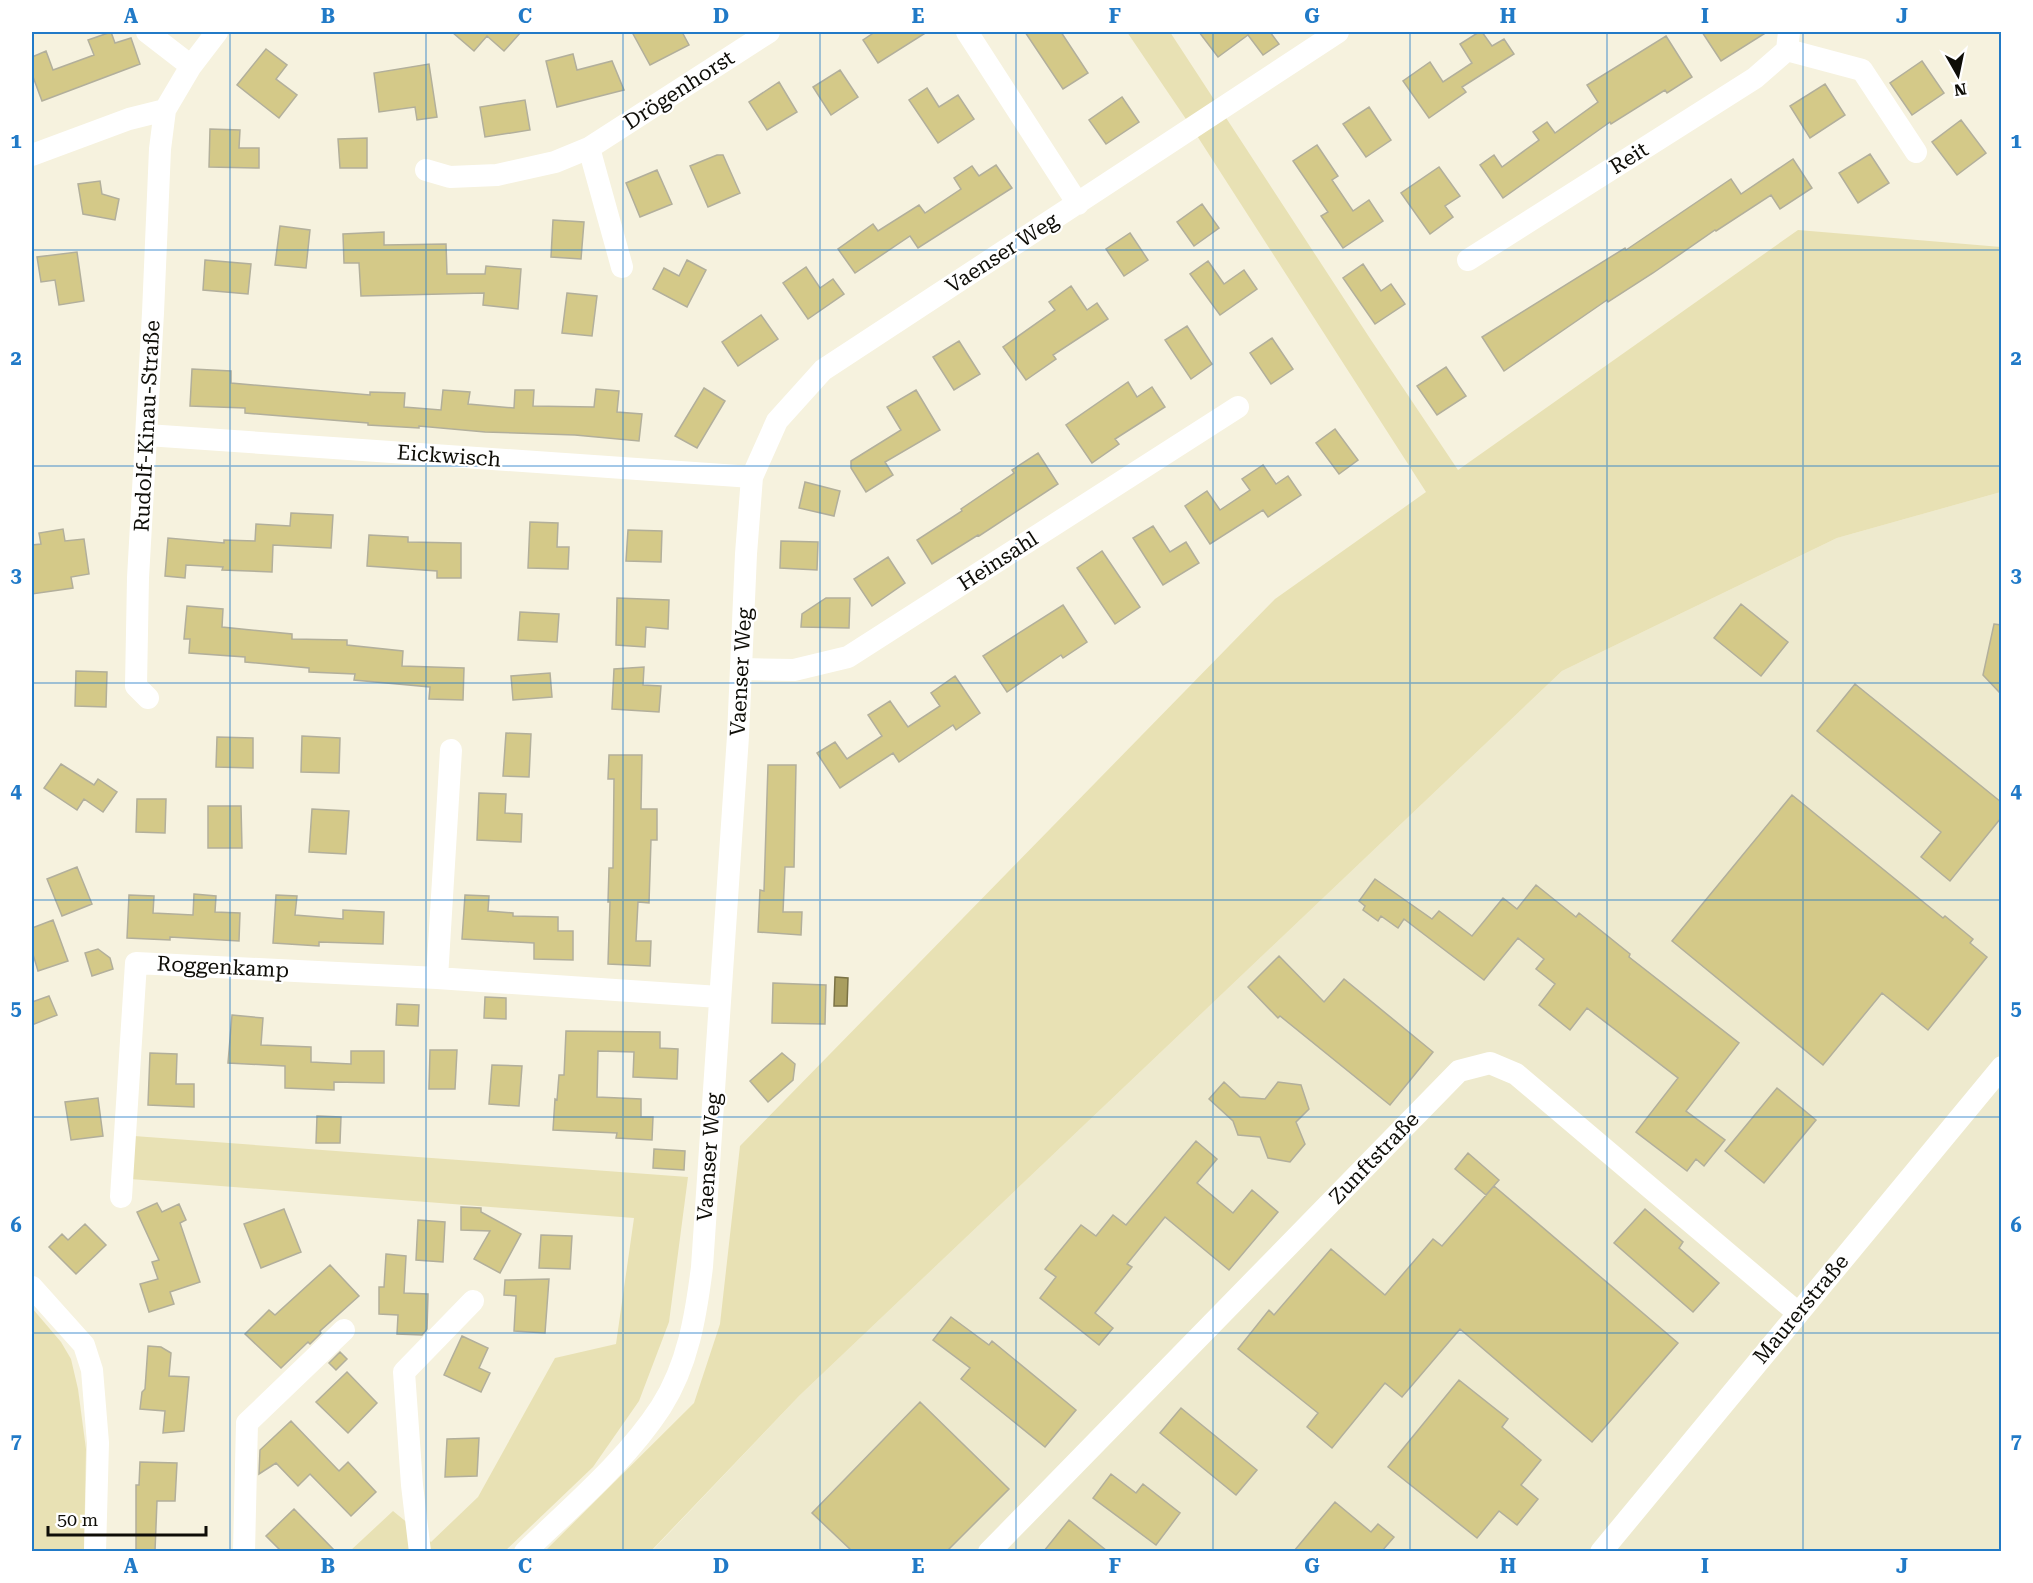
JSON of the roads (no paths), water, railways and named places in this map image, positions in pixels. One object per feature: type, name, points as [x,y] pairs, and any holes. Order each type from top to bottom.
[{"type":"street","points":[[147,32],[191,66]]},
{"type":"street","points":[[32,155],[129,119],[165,110],[191,66],[217,32]]},
{"type":"street","name":"Drögenhorst","points":[[426,170],[450,177],[497,175],[555,162],[590,148],[769,32]]},
{"type":"street","points":[[967,32],[1078,204]]},
{"type":"street","name":"Vaenser Weg","points":[[525,1551],[634,1442],[661,1407],[681,1364],[695,1320],[702,1267],[742,669],[746,554],[752,477],[777,421],[823,370],[1338,32]]},
{"type":"street","name":"Reit","points":[[1468,260],[1755,78],[1788,41],[1862,70],[1916,152]]},
{"type":"street","name":"Rudolf-Kinau-Straße","points":[[148,698],[136,686],[138,578],[160,149],[165,110]]},
{"type":"street","points":[[590,148],[622,267]]},
{"type":"street","name":"Heinsahl","points":[[742,669],[794,670],[848,657],[1238,407]]},
{"type":"street","name":"Eickwisch","points":[[147,435],[752,477]]},
{"type":"street","points":[[437,978],[451,750]]},
{"type":"street","name":"Roggenkamp","points":[[121,1197],[136,963],[437,978],[719,997]]},
{"type":"street","name":"Zunftstraße","points":[[988,1551],[1458,1071],[1490,1063],[1516,1074],[1798,1312]]},
{"type":"street","name":"Maurerstraße","points":[[1601,1551],[2001,1066]]},
{"type":"street","points":[[32,1287],[84,1345],[92,1370],[98,1443],[95,1551]]},
{"type":"street","points":[[420,1551],[412,1485],[404,1372],[473,1301]]},
{"type":"street","points":[[244,1551],[247,1423],[344,1330]]}]
